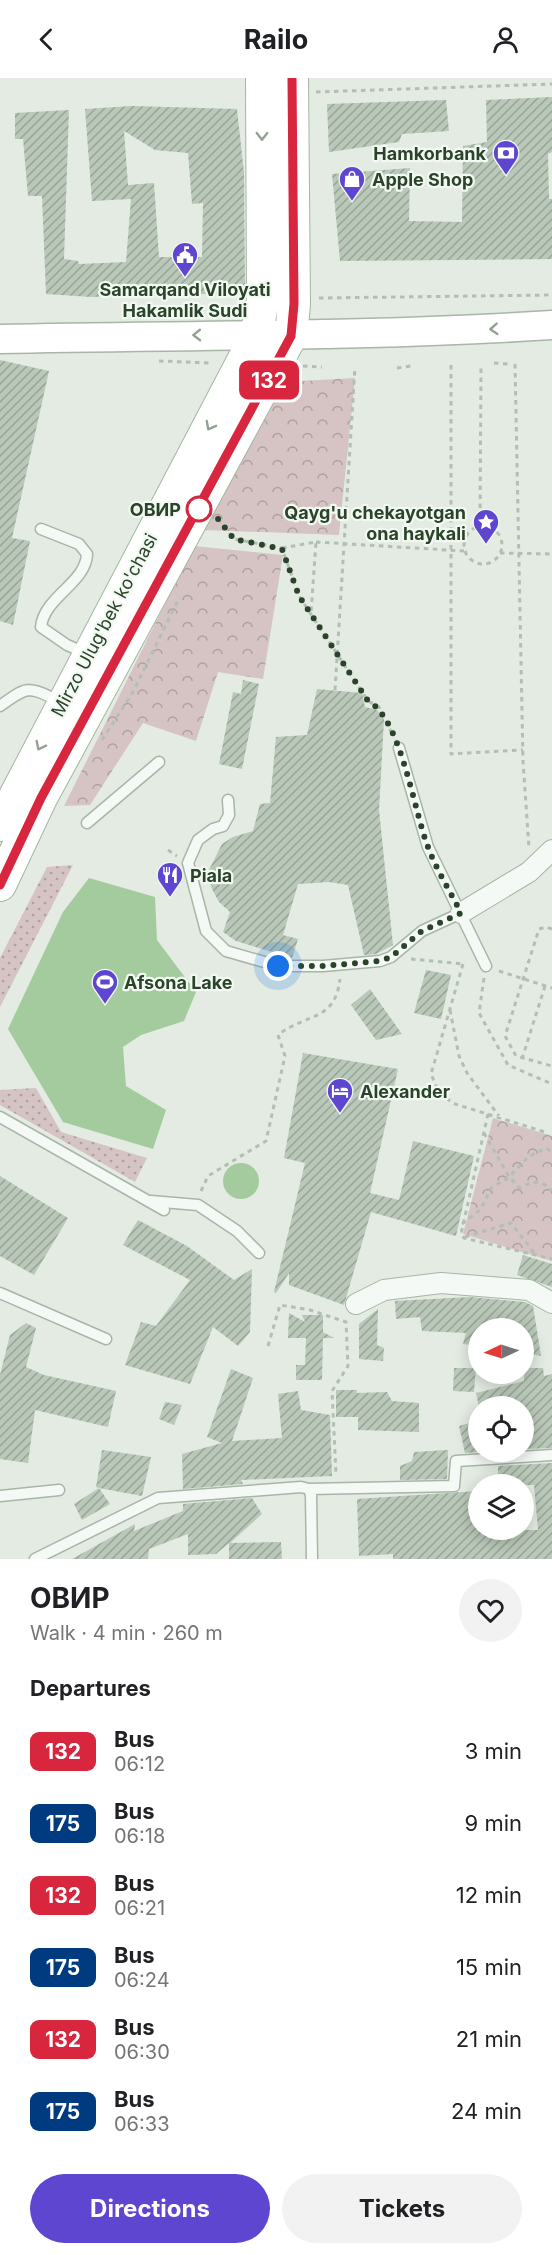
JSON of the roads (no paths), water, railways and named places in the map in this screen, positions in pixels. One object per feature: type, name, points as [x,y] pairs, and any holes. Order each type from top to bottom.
[{"type":"main road","name":"Mirzo Ulug'bek ko'chasi","points":[[0,825],[62,702],[256,336],[263,300],[262,78]]},
{"type":"main road","name":"Mirzo Ulug'bek ko'chasi","points":[[0,885],[41,798],[293,351],[304,85]]},
{"type":"main road","points":[[0,339],[256,336],[293,351],[552,325]]},
{"type":"street","points":[[461,913],[529,872],[552,850]]},
{"type":"street","points":[[356,1304],[384,1290],[441,1283],[529,1290],[552,1303]]},
{"type":"lane","points":[[41,529],[79,544],[87,554],[82,570],[42,616],[41,627],[67,645],[88,654]]},
{"type":"lane","points":[[0,706],[24,689],[34,689],[62,702]]},
{"type":"lane","points":[[399,748],[428,848],[486,966]]},
{"type":"lane","points":[[87,823],[159,762]]},
{"type":"lane","points":[[228,800],[229,815],[224,826],[213,829],[198,840],[188,863],[206,930],[226,951],[278,966],[380,961],[391,957],[422,931],[461,913]]},
{"type":"lane","points":[[0,1117],[165,1210]]},
{"type":"lane","points":[[148,1201],[198,1205],[237,1231],[259,1253]]},
{"type":"lane","points":[[0,1293],[106,1339]]},
{"type":"lane","points":[[35,1559],[158,1498],[301,1487],[309,1489],[454,1486],[456,1461],[552,1455]]},
{"type":"lane","points":[[309,1489],[312,1559]]},
{"type":"lane","points":[[0,1496],[59,1490]]},
{"type":"place","name":"Hamkorbank","points":[[506,176]]},
{"type":"place","name":"Apple Shop","points":[[352,202]]},
{"type":"place","name":"Samarqand Viloyati Hakamlik Sudi","points":[[185,278]]},
{"type":"place","name":"ОВИР","points":[[199,509]]},
{"type":"place","name":"Qayg'u chekayotgan ona haykali","points":[[486,545]]},
{"type":"place","name":"Piala","points":[[170,898]]},
{"type":"place","name":"Afsona Lake","points":[[105,1005]]},
{"type":"place","name":"Alexander","points":[[340,1114]]}]
